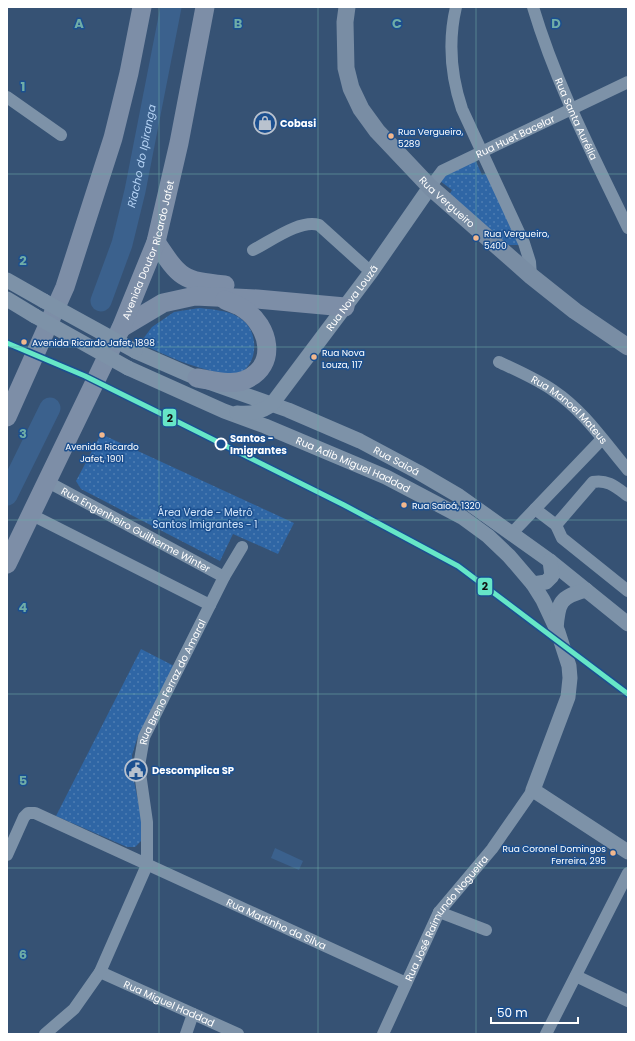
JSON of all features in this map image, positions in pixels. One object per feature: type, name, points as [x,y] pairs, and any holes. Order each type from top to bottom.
[{"type":"main road","points":[[7,416],[65,287],[113,138],[129,73],[142,7]]},
{"type":"main road","name":"Avenida Doutor Ricardo Jafet","points":[[7,564],[48,482],[121,328],[156,242],[179,143],[205,7]]},
{"type":"main road","name":"Rua Vergueiro","points":[[347,7],[345,22],[346,68],[351,88],[361,109],[377,131],[430,187],[531,276],[575,311],[628,347]]},
{"type":"main road","points":[[156,242],[176,272],[195,282],[350,301]]},
{"type":"main road","points":[[121,328],[152,309],[169,301],[190,297],[216,296],[350,301]]},
{"type":"main road","points":[[197,378],[232,383],[245,380],[257,373],[268,351],[266,337],[261,325],[244,308],[216,296]]},
{"type":"street","points":[[456,7],[451,40],[455,88],[462,109],[481,152],[524,243],[530,262],[531,276]]},
{"type":"street","name":"Rua Santa Aurélia","points":[[533,7],[545,46],[570,109],[628,228]]},
{"type":"street","name":"Rua Huet Bacelar","points":[[430,187],[442,171],[628,82]]},
{"type":"street","points":[[7,97],[60,135]]},
{"type":"street","name":"Rua Nova Louzã","points":[[224,411],[247,414],[265,409],[272,404],[350,301],[430,187]]},
{"type":"street","points":[[253,250],[301,225],[313,223],[319,225],[371,272]]},
{"type":"street","name":"Rua Saioá","points":[[7,280],[135,351],[197,378],[272,404],[360,441],[418,472],[459,496],[550,561],[628,624]]},
{"type":"street","name":"Rua Adib Miguel Haddad","points":[[7,299],[128,368],[224,411],[386,476],[462,517],[488,536],[509,556],[533,584],[556,629]]},
{"type":"street","name":"Rua Manoel Mateus","points":[[499,362],[554,391],[573,406],[628,470]]},
{"type":"street","points":[[511,534],[602,439]]},
{"type":"street","points":[[556,526],[593,482],[600,481],[609,483],[628,496]]},
{"type":"street","name":"Rua Engenheiro Guilherme Winter","points":[[48,482],[224,577]]},
{"type":"street","points":[[535,509],[556,526],[562,538],[628,591]]},
{"type":"street","points":[[32,515],[210,605]]},
{"type":"street","name":"Rua Breno Ferraz do Amaral","points":[[45,1034],[74,1009],[100,972],[147,865],[147,822],[138,766],[144,737],[224,577],[242,547]]},
{"type":"street","points":[[533,584],[546,582],[550,579],[552,573],[550,561]]},
{"type":"street","points":[[556,629],[560,605],[566,596],[586,590]]},
{"type":"street","name":"Rua José Raimundo Nogueira","points":[[383,1034],[439,912],[492,849],[532,790],[568,697],[569,666],[556,629]]},
{"type":"street","points":[[532,790],[628,852]]},
{"type":"street","name":"Rua Martinho da Silva","points":[[7,855],[24,817],[28,813],[35,813],[406,983]]},
{"type":"street","points":[[546,1034],[628,873]]},
{"type":"street","points":[[439,912],[486,930]]},
{"type":"street","name":"Rua Miguel Haddad","points":[[100,972],[238,1034]]},
{"type":"street","points":[[576,976],[628,1001]]},
{"type":"street","points":[[186,1034],[193,1014]]},
{"type":"green space","points":[[475,159],[482,175],[487,173],[520,245],[503,245],[448,197],[452,190],[436,178]]},
{"type":"green space","points":[[199,308],[218,310],[235,315],[245,322],[250,328],[253,336],[254,352],[252,360],[242,372],[232,375],[209,371],[179,361],[140,343],[152,327],[174,312]]},
{"type":"green space","name":"Área Verde - Metrô Santos Imigrantes - 1","points":[[101,434],[294,523],[278,554],[233,534],[220,561],[81,489],[76,481]]},
{"type":"green space","points":[[141,649],[174,666],[138,736],[132,755],[133,776],[142,820],[142,840],[135,847],[127,847],[56,816]]},
{"type":"shaded area","points":[[275,848],[303,861],[299,870],[271,858]]},
{"type":"waterway","name":"Riacho do Ipiranga","points":[[101,301],[122,244],[135,191],[171,7]]},
{"type":"waterway","name":"Riacho do Ipiranga","points":[[7,495],[50,408]]},
{"type":"transit line","name":"2","points":[[7,343],[85,376],[174,420],[344,505],[458,566],[628,694]]},
{"type":"place","name":"Cobasi","points":[[265,123]]},
{"type":"place","name":"Rua Vergueiro, 5289","points":[[391,136]]},
{"type":"place","name":"Rua Vergueiro, 5400","points":[[476,238]]},
{"type":"place","name":"Avenida Ricardo Jafet, 1898","points":[[24,342]]},
{"type":"place","name":"Rua Nova Louza, 117","points":[[314,357]]},
{"type":"place","name":"Avenida Ricardo Jafet, 1901","points":[[102,435]]},
{"type":"place","name":"Santos - Imigrantes","points":[[221,444]]},
{"type":"place","name":"Rua Saioá, 1320","points":[[404,505]]},
{"type":"place","name":"Descomplica SP","points":[[136,770]]},
{"type":"place","name":"Rua Coronel Domingos Ferreira, 295","points":[[613,853]]}]
